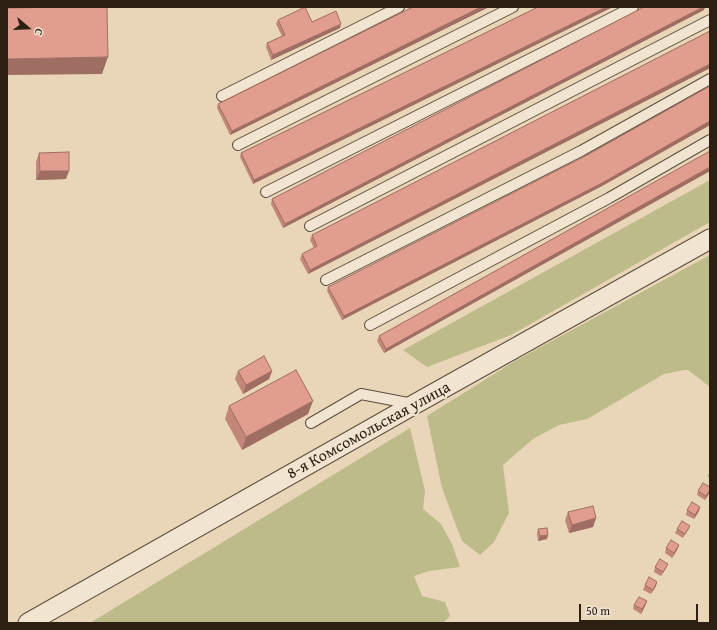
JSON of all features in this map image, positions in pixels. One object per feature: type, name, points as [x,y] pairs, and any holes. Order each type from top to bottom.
[{"type":"street","name":"8-я Комсомольская улица","points":[[28,623],[710,239]]},
{"type":"lane","points":[[222,96],[399,7]]},
{"type":"lane","points":[[238,145],[513,7]]},
{"type":"lane","points":[[266,192],[633,7]]},
{"type":"lane","points":[[310,226],[710,20]]},
{"type":"lane","points":[[326,280],[581,151],[710,79]]},
{"type":"lane","points":[[370,325],[609,198],[710,140]]},
{"type":"lane","points":[[311,423],[361,394],[415,404]]},
{"type":"shaded area","points":[[710,180],[710,222],[511,335],[427,367],[403,350]]},
{"type":"shaded area","points":[[710,255],[710,387],[688,370],[664,374],[587,419],[559,425],[533,439],[503,465],[509,513],[494,542],[480,555],[462,541],[442,488],[427,416],[515,361]]},
{"type":"shaded area","points":[[410,428],[425,491],[423,509],[441,524],[452,544],[460,567],[429,571],[414,576],[422,596],[445,602],[450,616],[443,623],[90,623]]},
{"type":"building","points":[[107,7],[108,57],[7,59],[7,8]]},
{"type":"building","points":[[305,7],[312,22],[336,11],[341,24],[273,55],[267,43],[285,35],[278,20]]},
{"type":"building","points":[[413,7],[481,7],[232,131],[218,104]]},
{"type":"building","points":[[538,7],[606,7],[254,180],[241,153]]},
{"type":"building","points":[[644,7],[703,7],[285,224],[272,199]]},
{"type":"building","points":[[710,31],[710,64],[310,270],[302,254],[317,246],[312,235]]},
{"type":"building","points":[[710,86],[710,121],[604,182],[344,316],[328,287],[589,154]]},
{"type":"building","points":[[710,151],[710,167],[386,349],[379,336]]},
{"type":"building","points":[[69,152],[69,171],[40,171],[39,153]]},
{"type":"building","points":[[264,356],[272,371],[246,385],[238,371]]},
{"type":"building","points":[[296,370],[313,401],[246,437],[229,406]]},
{"type":"building","points":[[703,483],[710,487],[710,490],[706,496],[698,491]]},
{"type":"building","points":[[692,502],[700,507],[695,515],[687,510]]},
{"type":"building","points":[[593,506],[596,518],[572,525],[568,512]]},
{"type":"building","points":[[682,521],[690,526],[685,534],[677,529]]},
{"type":"building","points":[[547,528],[548,535],[540,536],[538,529]]},
{"type":"building","points":[[671,540],[679,545],[674,553],[666,548]]},
{"type":"building","points":[[660,559],[668,564],[663,572],[655,567]]},
{"type":"building","points":[[649,577],[657,582],[653,590],[645,585]]},
{"type":"building","points":[[639,597],[647,601],[642,609],[634,605]]}]
